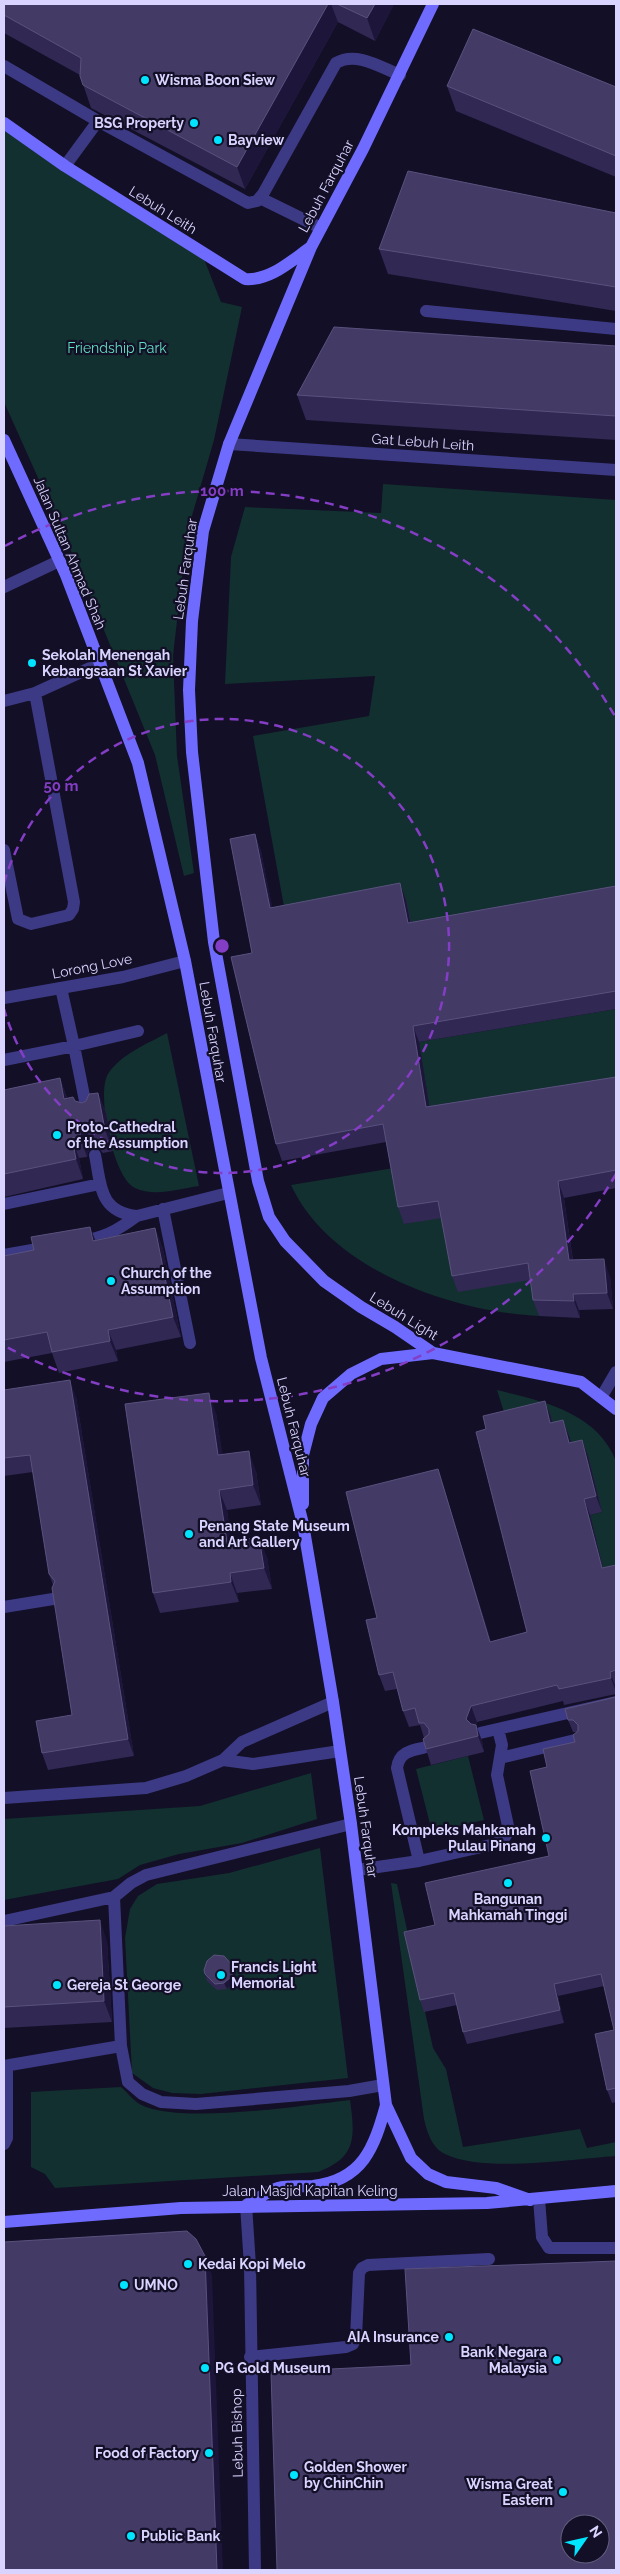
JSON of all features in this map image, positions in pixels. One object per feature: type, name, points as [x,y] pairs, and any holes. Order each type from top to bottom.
[{"type":"main road","name":"Lebuh Farquhar","points":[[258,1181],[214,942],[193,762],[189,690],[192,622],[203,531],[228,444],[311,247],[400,75],[433,4]]},
{"type":"main road","name":"Lebuh Leith","points":[[4,123],[65,166],[245,279],[256,280],[268,276],[311,247]]},
{"type":"main road","name":"Jalan Sultan Ahmad Shah","points":[[4,440],[59,561],[101,664],[138,763]]},
{"type":"main road","name":"Lebuh Farquhar","points":[[138,763],[185,961],[261,1358],[303,1524],[334,1702],[386,2105],[411,2158],[428,2174],[446,2182],[496,2188],[534,2199]]},
{"type":"main road","name":"Lebuh Light","points":[[258,1181],[269,1217],[279,1233],[303,1262],[324,1281],[361,1308],[395,1327],[433,1353],[581,1382],[616,1408]]},
{"type":"main road","points":[[303,1524],[303,1455],[311,1424],[323,1398],[352,1374],[381,1359],[433,1353]]},
{"type":"main road","name":"Lebuh Farquhar","points":[[246,2205],[278,2188],[314,2186],[347,2175],[361,2164],[370,2152],[386,2105]]},
{"type":"main road","name":"Jalan Masjid Kapitan Keling","points":[[4,2222],[181,2208],[246,2205],[390,2206],[534,2199],[616,2191]]},
{"type":"street","points":[[4,66],[98,121],[248,202],[260,198],[336,63],[343,59],[359,59],[400,75]]},
{"type":"street","points":[[65,166],[98,121]]},
{"type":"street","points":[[260,198],[321,228]]},
{"type":"street","points":[[426,311],[616,330]]},
{"type":"street","name":"Gat Lebuh Leith","points":[[228,444],[616,470]]},
{"type":"street","points":[[4,587],[59,561]]},
{"type":"street","points":[[4,702],[35,693],[101,664]]},
{"type":"street","points":[[4,850],[18,919],[31,924],[69,915],[73,910],[74,902],[35,693]]},
{"type":"street","name":"Lorong Love","points":[[4,998],[123,977],[185,961]]},
{"type":"street","points":[[61,988],[88,1116]]},
{"type":"street","points":[[4,1060],[138,1032]]},
{"type":"street","points":[[96,1155],[104,1198],[112,1208],[124,1214],[137,1216]]},
{"type":"street","points":[[4,1204],[100,1184]]},
{"type":"street","points":[[4,1255],[103,1238],[114,1233],[137,1216],[228,1193]]},
{"type":"street","points":[[162,1209],[190,1343]]},
{"type":"street","points":[[602,1396],[616,1372]]},
{"type":"street","points":[[4,1606],[53,1599]]},
{"type":"street","points":[[4,1798],[146,1788],[186,1776],[223,1760],[242,1742],[334,1702]]},
{"type":"street","points":[[480,1733],[616,1702]]},
{"type":"street","points":[[357,1870],[419,1862],[495,1844],[503,1840],[508,1832],[508,1826],[497,1775],[502,1745],[498,1729]]},
{"type":"street","points":[[500,1758],[575,1740]]},
{"type":"street","points":[[419,1862],[397,1768],[398,1760],[402,1755],[427,1747]]},
{"type":"street","points":[[223,1760],[253,1764],[340,1751]]},
{"type":"street","points":[[4,1921],[114,1897],[131,1883],[146,1875],[351,1824]]},
{"type":"street","points":[[114,1897],[121,2046],[128,2082],[142,2094],[161,2102],[196,2104],[349,2091],[383,2085]]},
{"type":"street","points":[[4,2144],[7,2138],[6,2066],[121,2046]]},
{"type":"street","points":[[534,2199],[542,2237],[549,2248],[616,2248]]},
{"type":"street","name":"Lebuh Bishop","points":[[246,2205],[255,2570]]},
{"type":"street","points":[[250,2357],[346,2347],[353,2344],[356,2337],[359,2273],[362,2268],[368,2265],[490,2259]]},
{"type":"green space","name":"Friendship Park","points":[[4,117],[202,254],[221,302],[242,307],[214,440],[187,533],[173,656],[177,756],[194,873],[184,876],[155,755],[79,569],[4,402]]},
{"type":"green space","points":[[383,484],[616,500],[616,903],[414,940],[287,923],[253,736],[369,716],[375,676],[225,684],[231,557],[245,507],[381,513]]},
{"type":"green space","points":[[616,1009],[616,1095],[432,1124],[419,1042]]},
{"type":"green space","points":[[167,1033],[199,1186],[167,1192],[142,1191],[127,1181],[114,1153],[105,1116],[105,1084],[108,1074],[113,1067],[127,1055]]},
{"type":"green space","points":[[418,1164],[404,1224],[522,1201],[539,1316],[505,1313],[469,1306],[397,1281],[364,1263],[334,1241],[309,1215],[291,1185]]},
{"type":"green space","points":[[497,1390],[549,1404],[566,1411],[596,1431],[607,1444],[616,1461],[616,1582],[607,1585],[590,1515],[602,1512],[575,1459],[569,1436],[556,1440],[509,1428]]},
{"type":"green space","points":[[468,1756],[484,1820],[432,1832],[416,1769]]},
{"type":"green space","points":[[311,1773],[317,1819],[242,1843],[179,1854],[140,1865],[118,1879],[4,1900],[4,1819],[200,1806]]},
{"type":"green space","points":[[320,1848],[348,2078],[201,2094],[172,2093],[153,2088],[132,2073],[125,1938],[130,1909],[138,1896],[157,1884],[229,1873]]},
{"type":"green space","points":[[391,1883],[397,1884],[433,2048],[446,2069],[463,2147],[580,2129],[587,2148],[616,2142],[616,2156],[553,2162],[482,2163],[461,2160],[445,2154],[433,2144],[424,2119]]},
{"type":"green space","points":[[121,2087],[138,2103],[156,2110],[180,2113],[241,2112],[350,2100],[353,2125],[351,2144],[340,2160],[318,2172],[55,2188],[45,2174],[31,2167],[31,2092]]},
{"type":"building","name":"Wisma Boon Siew","points":[[4,4],[328,4],[237,167],[83,85],[80,76],[81,58],[4,15]]},
{"type":"building","points":[[337,4],[375,4],[367,18]]},
{"type":"building","points":[[473,29],[616,87],[616,156],[447,86]]},
{"type":"building","points":[[408,171],[616,213],[616,287],[379,249]]},
{"type":"building","points":[[334,327],[616,346],[616,416],[297,395]]},
{"type":"building","points":[[255,834],[270,908],[400,883],[408,923],[616,886],[616,991],[413,1026],[426,1107],[616,1077],[616,1170],[558,1181],[569,1260],[604,1259],[607,1293],[573,1294],[574,1301],[533,1300],[528,1263],[452,1276],[438,1201],[398,1207],[383,1124],[276,1144],[231,957],[252,953],[230,839]]},
{"type":"building","name":"Proto-Cathedral of the Assumption","points":[[60,1078],[64,1099],[73,1097],[75,1101],[82,1103],[86,1101],[89,1094],[98,1093],[105,1130],[95,1133],[91,1127],[86,1127],[80,1131],[80,1136],[72,1138],[76,1159],[4,1174],[4,1090]]},
{"type":"building","points":[[90,1227],[93,1241],[155,1228],[173,1317],[108,1330],[110,1341],[52,1352],[47,1332],[4,1340],[4,1256],[34,1250],[31,1237]]},
{"type":"building","points":[[70,1380],[128,1739],[42,1753],[36,1721],[72,1715],[52,1588],[55,1581],[49,1574],[30,1455],[4,1458],[4,1390]]},
{"type":"building","name":"Penang State Museum and Art Gallery","points":[[209,1393],[218,1455],[249,1451],[253,1485],[219,1490],[227,1542],[259,1537],[264,1568],[230,1573],[231,1582],[153,1593],[125,1404]]},
{"type":"building","points":[[545,1401],[550,1423],[563,1420],[569,1443],[582,1440],[596,1496],[584,1499],[602,1568],[616,1565],[616,1670],[610,1672],[611,1678],[559,1689],[557,1685],[471,1706],[466,1719],[471,1724],[476,1725],[478,1736],[426,1749],[423,1739],[429,1734],[429,1729],[424,1723],[419,1723],[415,1708],[403,1711],[393,1672],[379,1675],[366,1620],[377,1618],[346,1492],[438,1469],[490,1642],[527,1632],[476,1432],[486,1429],[483,1416]]},
{"type":"building","name":"Bangunan Mahkamah Tinggi","points":[[616,1697],[616,2088],[607,2090],[595,2034],[614,2030],[601,1974],[554,1984],[560,2010],[463,2032],[454,1993],[420,2000],[404,1932],[435,1925],[425,1883],[549,1856],[530,1771],[547,1767],[543,1749],[575,1742],[573,1735],[578,1731],[578,1725],[573,1720],[568,1720],[565,1709]]},
{"type":"building","name":"Gereja St George","points":[[100,1920],[104,2001],[4,2007],[4,1926]]},
{"type":"building","name":"Francis Light Memorial","points":[[214,1955],[224,1956],[233,1966],[232,1976],[224,1983],[215,1984],[205,1974],[204,1970],[207,1961]]},
{"type":"building","points":[[187,2231],[196,2239],[205,2256],[217,2570],[4,2570],[4,2242]]},
{"type":"building","points":[[616,2261],[616,2570],[277,2570],[271,2372],[411,2365],[405,2269]]},
{"type":"place","name":"Wisma Boon Siew","points":[[145,80]]},
{"type":"place","name":"BSG Property","points":[[194,123]]},
{"type":"place","name":"Bayview","points":[[218,140]]},
{"type":"place","name":"Sekolah Menengah Kebangsaan St Xavier","points":[[32,663]]},
{"type":"place","name":"Proto-Cathedral of the Assumption","points":[[57,1135]]},
{"type":"place","name":"Church of the Assumption","points":[[111,1281]]},
{"type":"place","name":"Penang State Museum and Art Gallery","points":[[189,1534]]},
{"type":"place","name":"Kompleks Mahkamah Pulau Pinang","points":[[546,1838]]},
{"type":"place","name":"Bangunan Mahkamah Tinggi","points":[[508,1883]]},
{"type":"place","name":"Francis Light Memorial","points":[[221,1975]]},
{"type":"place","name":"Gereja St George","points":[[57,1985]]},
{"type":"place","name":"Kedai Kopi Melo","points":[[188,2264]]},
{"type":"place","name":"UMNO","points":[[124,2285]]},
{"type":"place","name":"AIA Insurance","points":[[449,2337]]},
{"type":"place","name":"Bank Negara Malaysia","points":[[557,2360]]},
{"type":"place","name":"PG Gold Museum","points":[[205,2368]]},
{"type":"place","name":"Food of Factory","points":[[209,2453]]},
{"type":"place","name":"Golden Shower by ChinChin","points":[[294,2475]]},
{"type":"place","name":"Wisma Great Eastern","points":[[563,2492]]},
{"type":"place","name":"Public Bank","points":[[131,2536]]}]
